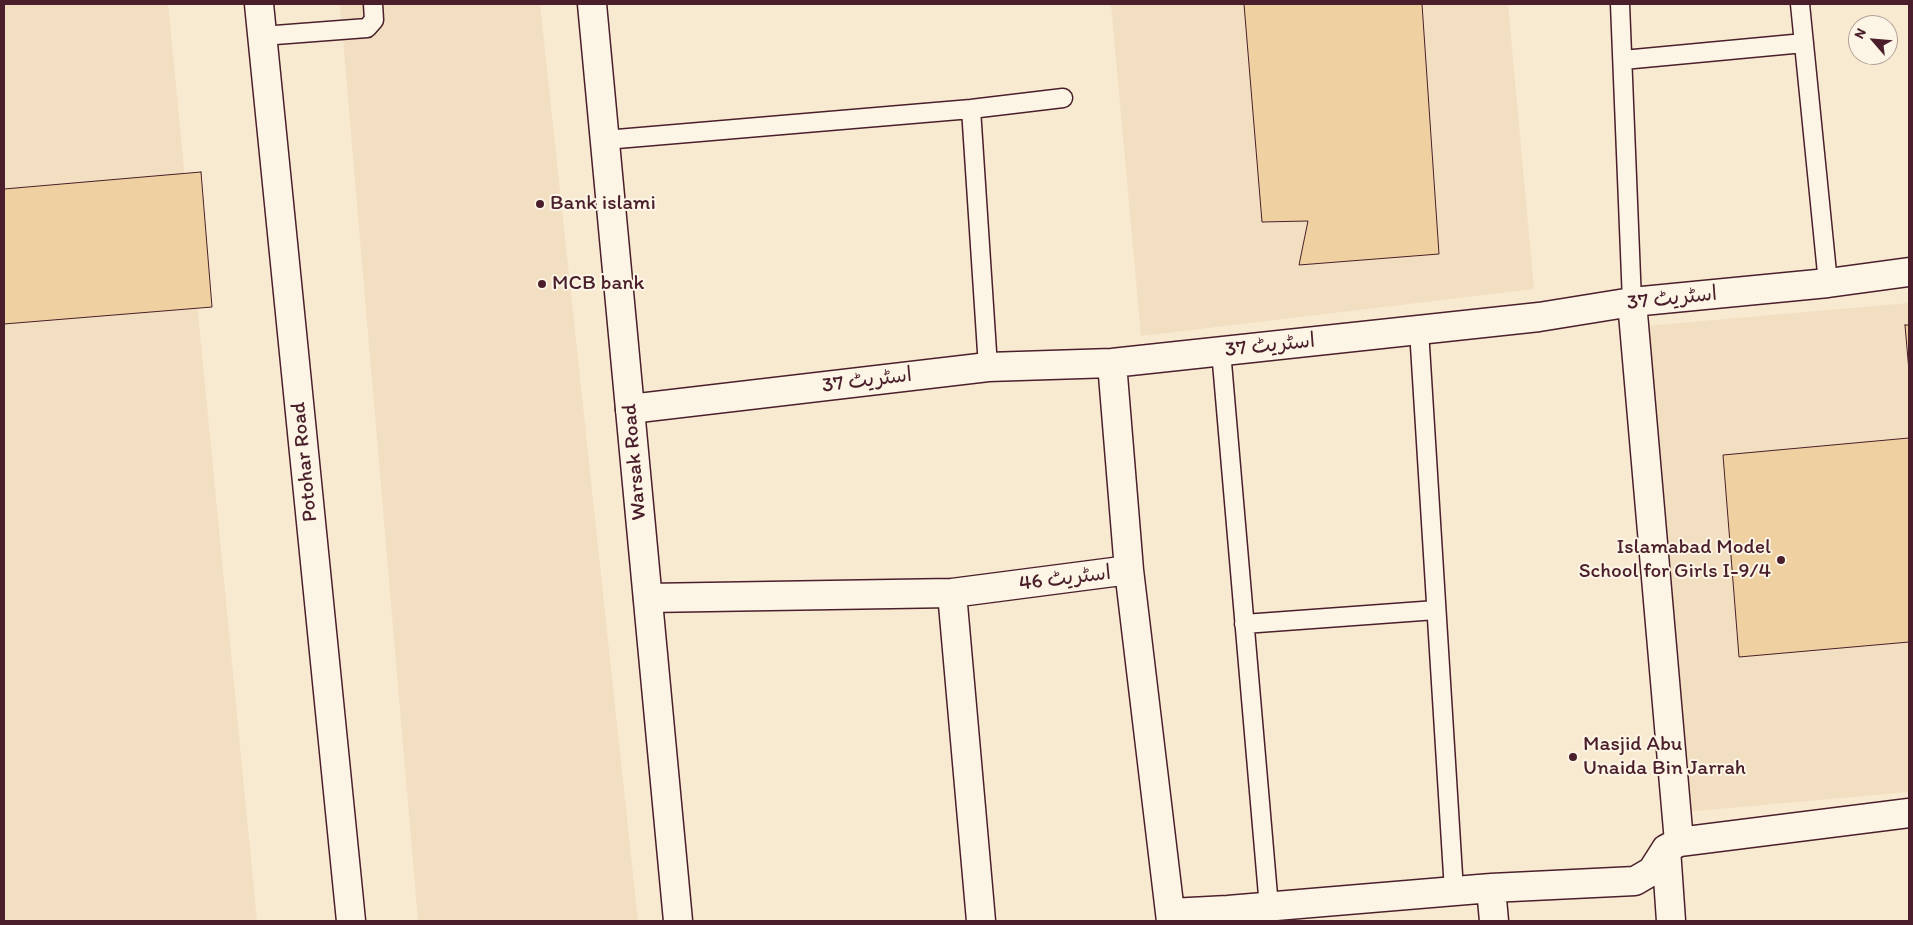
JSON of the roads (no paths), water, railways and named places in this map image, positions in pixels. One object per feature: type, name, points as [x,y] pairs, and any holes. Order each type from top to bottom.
[{"type":"street","name":"Potohar Road","points":[[259,4],[351,921]]},
{"type":"street","name":"Warsak Road","points":[[592,4],[678,921]]},
{"type":"street","name":"اسٹریٹ 37","points":[[630,409],[988,367],[1112,362],[1419,330],[1539,317],[1632,302],[1828,283],[1909,272]]},
{"type":"street","points":[[1632,302],[1672,845],[1671,921]]},
{"type":"street","points":[[1112,362],[1129,570]]},
{"type":"street","name":"اسٹریٹ 46","points":[[648,598],[952,593],[1129,570],[1171,917]]},
{"type":"street","points":[[952,593],[981,921]]},
{"type":"street","points":[[1171,917],[1229,916],[1269,907],[1491,888],[1635,881],[1652,872],[1672,845],[1909,813]]},
{"type":"street","points":[[1491,888],[1494,921]]},
{"type":"lane","points":[[262,36],[366,28],[374,20],[372,4]]},
{"type":"lane","points":[[1620,4],[1632,302]]},
{"type":"lane","points":[[1800,4],[1828,283]]},
{"type":"lane","points":[[1623,60],[1804,43]]},
{"type":"lane","points":[[605,140],[971,109],[1062,98]]},
{"type":"lane","points":[[971,109],[988,367]]},
{"type":"lane","points":[[1419,330],[1454,892]]},
{"type":"lane","points":[[1221,351],[1269,907]]},
{"type":"lane","points":[[1244,624],[1436,610]]},
{"type":"place","name":"Bank islami","points":[[540,204]]},
{"type":"place","name":"MCB bank","points":[[542,284]]},
{"type":"place","name":"Islamabad Model School for Girls I-9/4","points":[[1781,560]]},
{"type":"place","name":"Masjid Abu Unaida Bin Jarrah","points":[[1573,757]]}]
